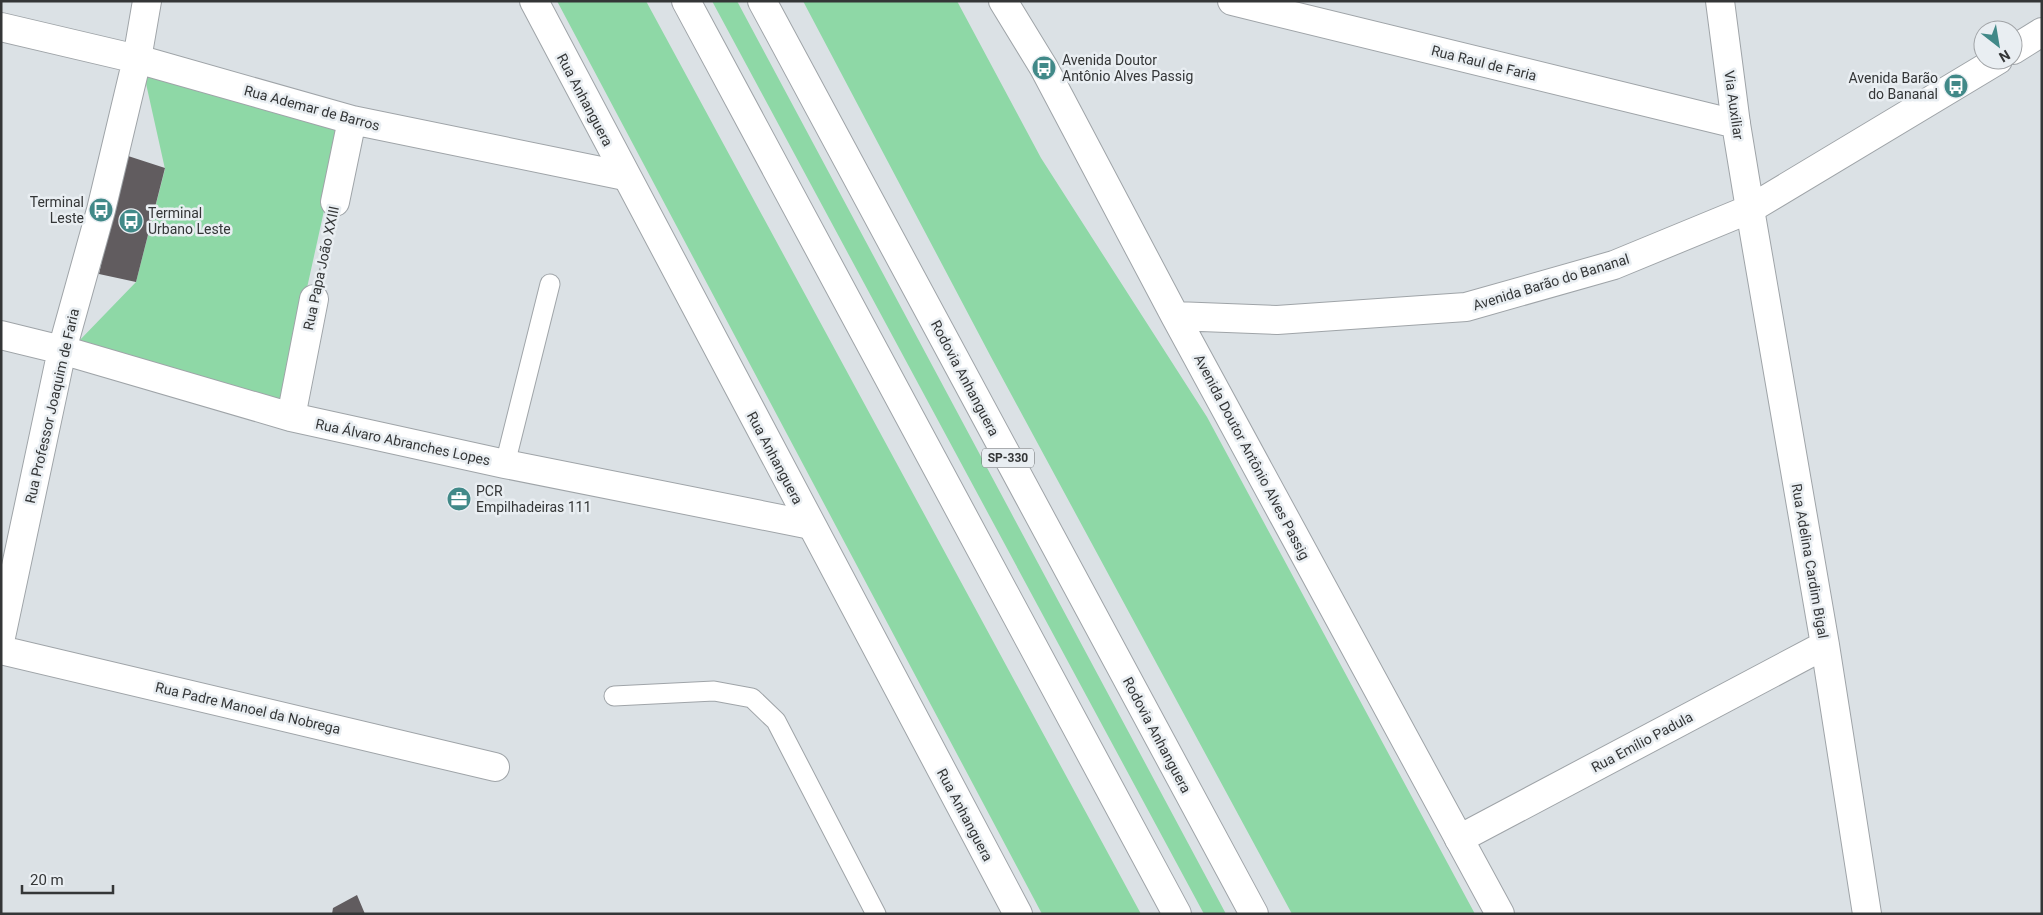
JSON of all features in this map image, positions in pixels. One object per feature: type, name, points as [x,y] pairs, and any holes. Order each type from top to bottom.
[{"type":"main road","name":"Rua Professor Joaquim de Faria","points":[[1,637],[62,350],[101,210],[137,60],[148,1]]},
{"type":"main road","name":"Rua Anhanguera","points":[[534,1],[625,176],[1018,914]]},
{"type":"main road","points":[[686,1],[1177,914]]},
{"type":"main road","name":"Rodovia Anhanguera","points":[[762,1],[1254,914]]},
{"type":"main road","name":"Avenida Doutor Antônio Alves Passig","points":[[1004,1],[1044,68],[1175,316],[1500,914]]},
{"type":"main road","name":"Rua Raul de Faria","points":[[1232,1],[1736,124]]},
{"type":"main road","name":"Via Auxiliar","points":[[1720,1],[1736,124],[1750,209]]},
{"type":"main road","name":"Rua Ademar de Barros","points":[[1,27],[137,60],[352,120],[625,176]]},
{"type":"main road","points":[[2023,44],[2042,32]]},
{"type":"main road","name":"Avenida Barão do Bananal","points":[[1175,316],[1277,320],[1466,307],[1614,266],[1750,209],[1981,70]]},
{"type":"main road","name":"Rua Papa João XXIII","points":[[335,202],[352,120]]},
{"type":"main road","name":"Rua Adelina Cardim Bigal","points":[[1750,209],[1825,645],[1867,914]]},
{"type":"main road","name":"Rua Papa João XXIII","points":[[290,416],[314,299]]},
{"type":"main road","name":"Rua Álvaro Abranches Lopes","points":[[1,335],[62,350],[290,416],[505,464],[811,525]]},
{"type":"main road","name":"Rua Emílio Padula","points":[[1459,839],[1825,645]]},
{"type":"main road","name":"Rua Padre Manoel da Nobrega","points":[[1,650],[495,767]]},
{"type":"lane","points":[[505,464],[550,284]]},
{"type":"lane","points":[[614,696],[714,691],[752,698],[776,721],[876,914]]},
{"type":"path","name":"Rua Papa João XXIII","points":[[314,299],[335,202]]},
{"type":"green space","points":[[557,1],[646,1],[1141,914],[1042,914]]},
{"type":"green space","points":[[712,1],[737,1],[1226,914],[1204,914]]},
{"type":"green space","points":[[803,1],[957,1],[1041,158],[1207,417],[1475,914],[1292,914],[991,357]]},
{"type":"green space","points":[[143,70],[342,129],[281,406],[77,343],[136,282],[165,169]]},
{"type":"building","name":"Terminal Urbano Leste","points":[[125,155],[165,168],[136,282],[99,274]]},
{"type":"building","points":[[357,895],[365,914],[332,914],[333,908]]},
{"type":"place","name":"Avenida Doutor Antônio Alves Passig","points":[[1044,68]]},
{"type":"place","name":"Avenida Barão do Bananal","points":[[1956,86]]},
{"type":"place","name":"Terminal Leste","points":[[101,210]]},
{"type":"place","name":"Terminal Urbano Leste","points":[[131,221]]},
{"type":"place","name":"PCR Empilhadeiras 111","points":[[459,499]]}]
